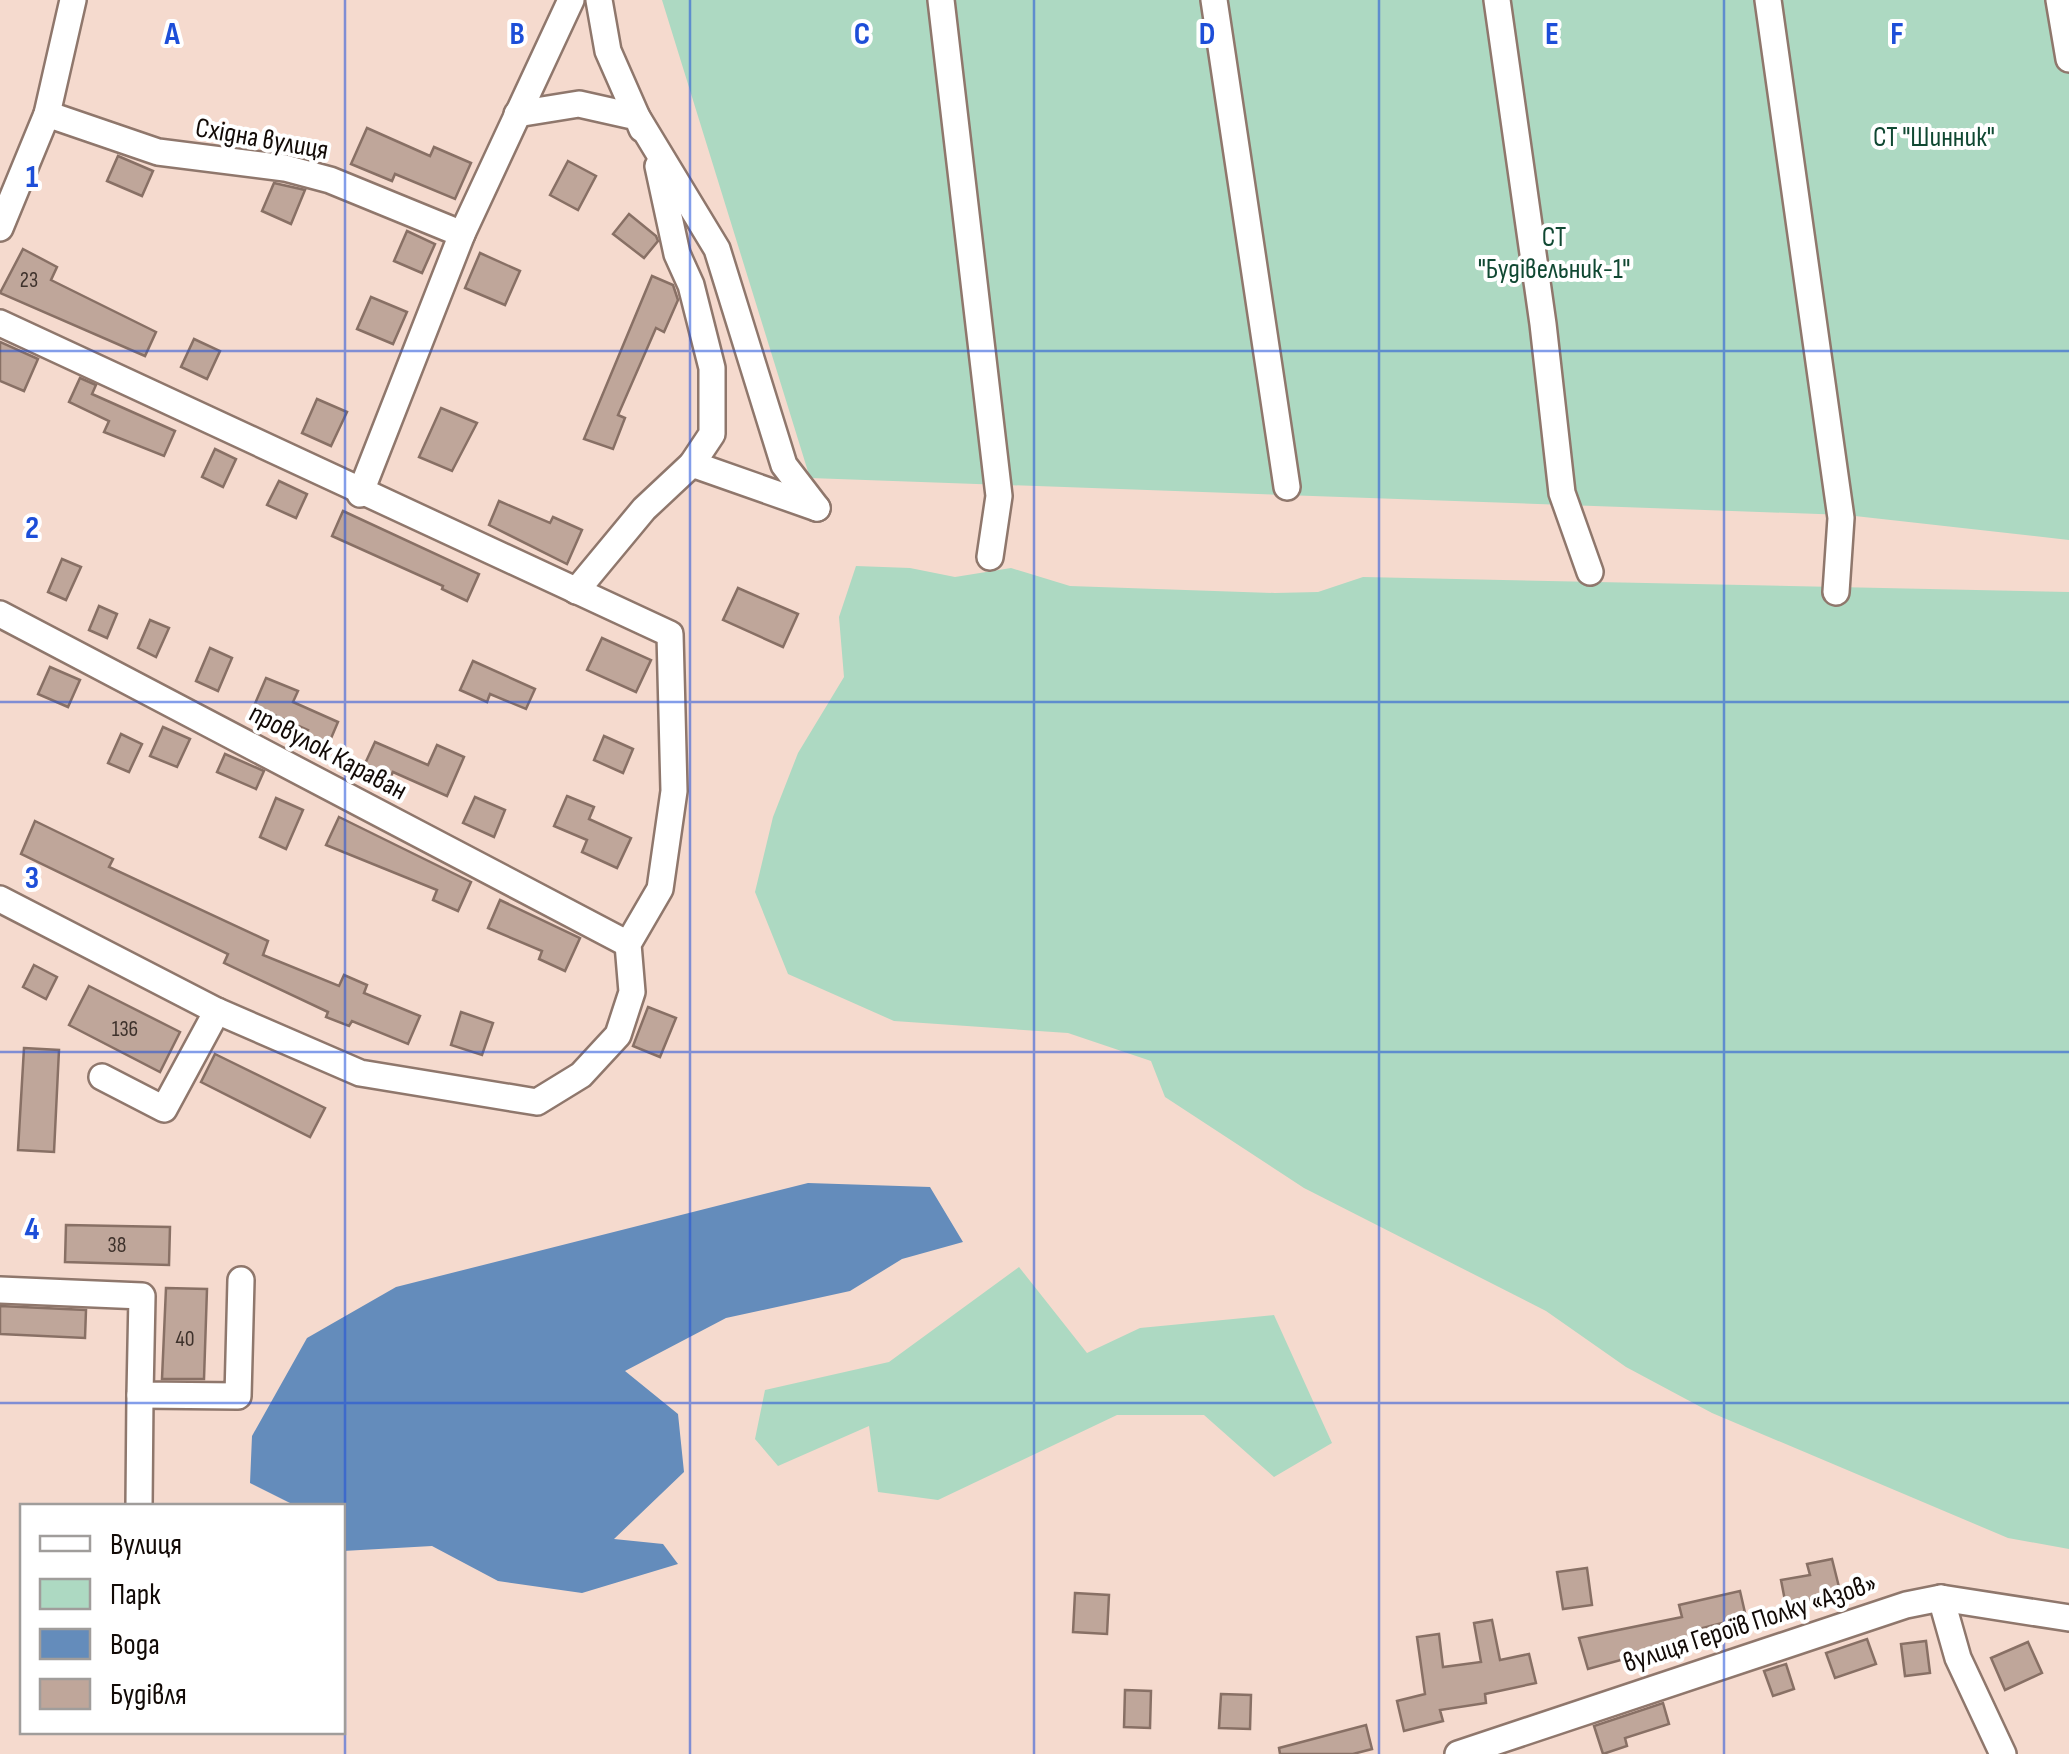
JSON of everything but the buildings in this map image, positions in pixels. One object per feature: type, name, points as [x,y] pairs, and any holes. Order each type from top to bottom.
[{"type":"street","points":[[0,228],[47,114],[73,0]]},
{"type":"street","points":[[360,494],[462,234],[571,0]]},
{"type":"street","points":[[576,591],[644,509],[692,464],[712,434],[712,368],[691,285],[677,254],[662,177],[608,51],[599,0]]},
{"type":"street","points":[[941,0],[999,496],[990,557]]},
{"type":"street","points":[[1214,0],[1287,487]]},
{"type":"street","points":[[1496,0],[1543,324],[1562,493],[1590,572]]},
{"type":"street","points":[[1768,0],[1841,518],[1836,592]]},
{"type":"street","points":[[2059,0],[2069,59]]},
{"type":"street","points":[[517,114],[578,104],[637,117],[717,250],[784,465],[817,508],[692,464]]},
{"type":"street","name":"Східна вулиця","points":[[47,114],[158,152],[286,168],[330,180],[462,234]]},
{"type":"street","points":[[0,322],[360,494],[670,634],[671,810],[660,889],[628,944],[632,992],[618,1035],[581,1075],[537,1102],[360,1073],[217,1011],[0,898]]},
{"type":"street","name":"провулок Караван","points":[[0,614],[628,944]]},
{"type":"street","points":[[102,1076],[164,1109],[217,1011]]},
{"type":"street","points":[[140,1395],[238,1396],[241,1280]]},
{"type":"street","points":[[0,1290],[142,1296],[139,1504]]},
{"type":"street","points":[[1941,1598],[1958,1658],[2002,1754]]},
{"type":"street","name":"вулиця Героїв Полку «Азов»","points":[[1458,1754],[1868,1617],[1941,1598],[2069,1618]]},
{"type":"green space","name":"СТ \"Будівельник-1\"","points":[[662,0],[2069,0],[2069,540],[1846,515],[810,478]]},
{"type":"green space","points":[[856,566],[910,568],[955,577],[1011,568],[1070,586],[1275,593],[1318,592],[1363,577],[2069,592],[2069,1549],[2008,1538],[1712,1413],[1626,1367],[1546,1311],[1304,1188],[1165,1097],[1151,1061],[1068,1033],[894,1021],[788,974],[755,892],[773,817],[798,753],[844,677],[839,617]]},
{"type":"green space","points":[[1019,1267],[1087,1353],[1140,1328],[1274,1315],[1332,1443],[1274,1477],[1204,1415],[1117,1415],[938,1500],[878,1492],[869,1426],[778,1466],[755,1439],[765,1390],[889,1362]]},
{"type":"water","points":[[808,1183],[930,1187],[963,1242],[902,1259],[850,1291],[726,1318],[625,1371],[678,1414],[684,1472],[614,1539],[663,1544],[678,1564],[582,1593],[498,1581],[432,1546],[345,1551],[345,1504],[292,1504],[250,1483],[252,1436],[307,1338],[396,1287]]},
{"type":"park label","name":"СТ \"Шинник\"","points":[[1934,137]]}]
